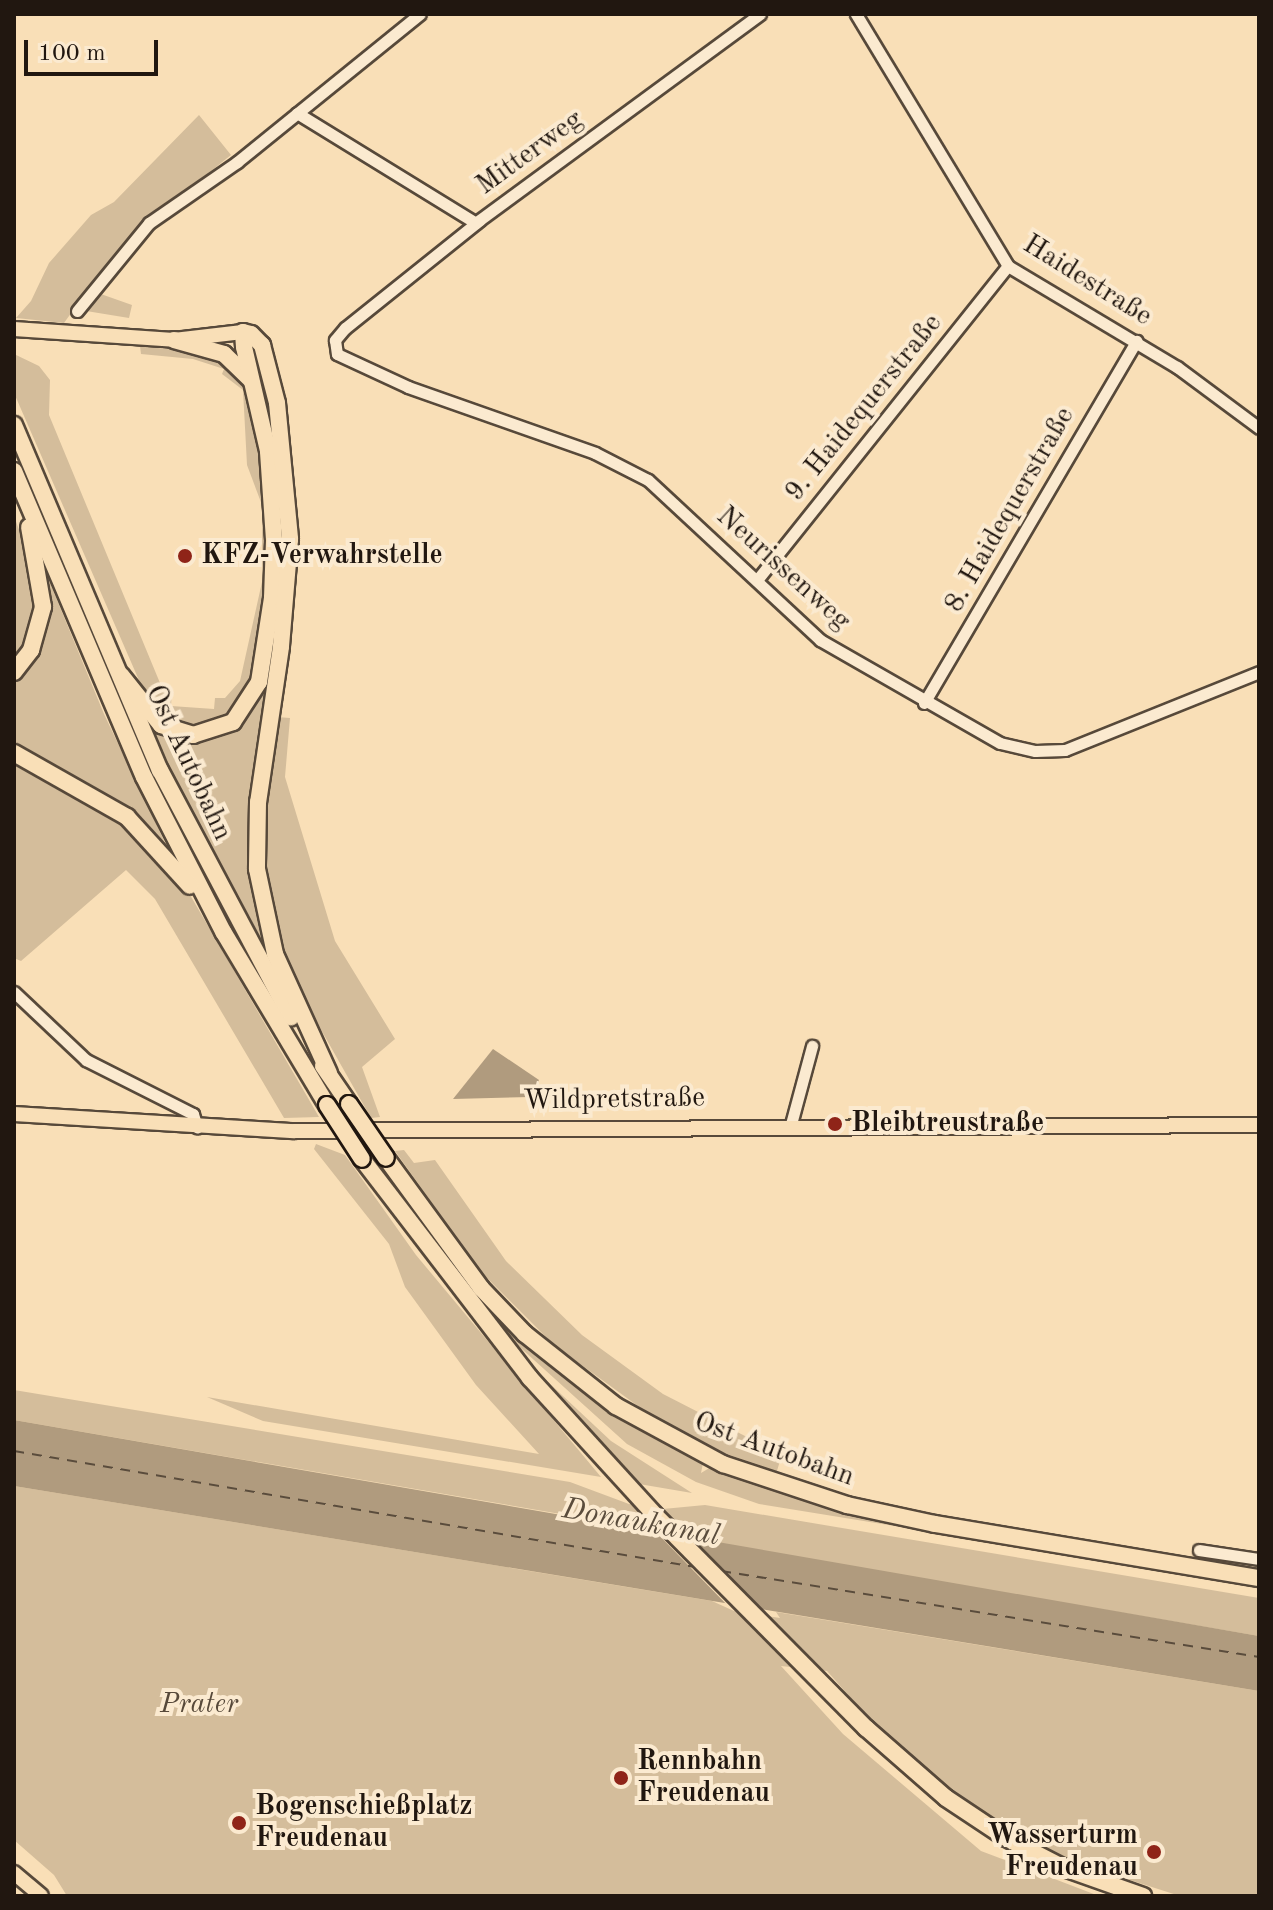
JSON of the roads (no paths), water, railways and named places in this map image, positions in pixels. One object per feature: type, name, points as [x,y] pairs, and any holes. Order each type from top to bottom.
[{"type":"highway","points":[[121,675],[153,719],[184,735],[225,726],[251,700],[267,645],[274,574],[272,483],[243,332],[257,336],[265,353],[285,451],[289,513],[287,599],[258,802],[257,869],[275,954],[329,1073]]},
{"type":"highway","points":[[174,340],[224,354],[254,386]]},
{"type":"highway","name":"Ost Autobahn","points":[[14,425],[208,868],[282,1001],[386,1158],[481,1288],[525,1334],[616,1406],[723,1464],[847,1505],[920,1521],[1259,1578]]},
{"type":"highway","name":"Ost Autobahn","points":[[14,471],[144,777],[224,933],[362,1159],[465,1298],[595,1451],[818,1682],[902,1761],[978,1821],[1064,1868],[1143,1896]]},
{"type":"highway","points":[[14,672],[31,650],[43,607],[23,490]]},
{"type":"highway","points":[[14,753],[127,817],[185,878],[224,933]]},
{"type":"main road","points":[[14,329],[174,340],[243,332]]},
{"type":"main road","name":"Wildpretstraße","points":[[14,1114],[294,1131],[791,1124],[1259,1125]]},
{"type":"main road","points":[[14,1873],[41,1896]]},
{"type":"street","points":[[77,311],[149,223],[297,113],[420,14]]},
{"type":"street","name":"Mitterweg","points":[[335,340],[476,223],[760,14]]},
{"type":"street","name":"Haidestraße","points":[[856,14],[1008,266],[1136,341],[1259,428]]},
{"type":"street","points":[[297,113],[476,223]]},
{"type":"street","name":"9. Haidequerstraße","points":[[757,580],[1008,266]]},
{"type":"street","name":"Neurissenweg","points":[[335,340],[337,354],[359,368],[595,453],[648,480],[820,640],[924,703],[1000,743],[1035,751],[1065,750],[1259,672]]},
{"type":"street","name":"8. Haidequerstraße","points":[[924,703],[1136,341]]},
{"type":"street","points":[[16,994],[86,1060],[193,1114],[197,1127]]},
{"type":"street","points":[[791,1124],[812,1046]]},
{"type":"street","points":[[1199,1550],[1259,1559]]},
{"type":"place","name":"KFZ-Verwahrstelle","points":[[185,556]]},
{"type":"place","name":"Bleibtreustraße","points":[[835,1124]]},
{"type":"place","name":"Rennbahn Freudenau","points":[[621,1778]]},
{"type":"place","name":"Bogenschießplatz Freudenau","points":[[239,1823]]},
{"type":"place","name":"Wasserturm Freudenau","points":[[1154,1852]]},
{"type":"water label","name":"Donaukanal","points":[[641,1523]]},
{"type":"park label","name":"Prater","points":[[199,1705]]}]
